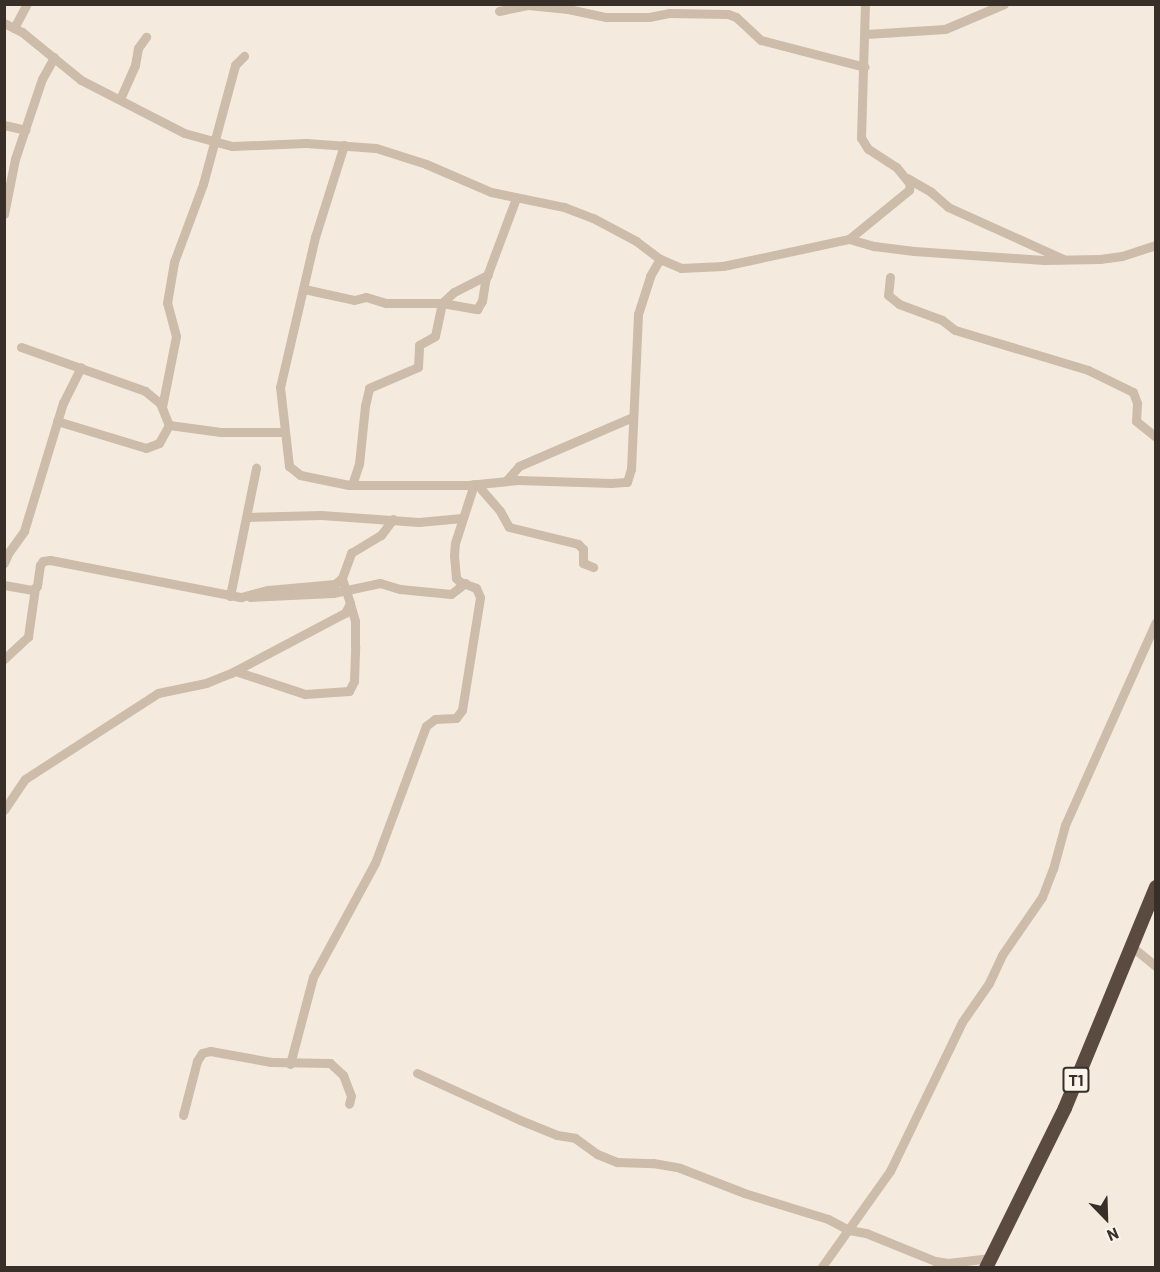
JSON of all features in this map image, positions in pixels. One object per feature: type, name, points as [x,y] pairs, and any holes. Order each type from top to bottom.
[{"type":"highway","name":"T1","points":[[989,1263],[1057,1124],[1155,887]]},
{"type":"street","points":[[14,28],[27,4]]},
{"type":"street","points":[[865,4],[865,67],[860,109],[861,138],[868,149],[932,192],[948,207],[1065,260]]},
{"type":"street","points":[[866,34],[945,29],[1004,4]]},
{"type":"street","points":[[499,10],[528,5],[568,9],[606,17],[650,17],[669,13],[728,14],[736,17],[761,40],[865,67]]},
{"type":"street","points":[[4,23],[54,57],[81,80],[120,99],[155,120],[214,143],[245,147],[306,143],[376,148],[426,164],[492,192],[564,207],[593,218],[636,242],[660,259],[681,268],[696,269],[849,240],[914,251],[1065,260],[1122,255],[1155,245]]},
{"type":"street","points":[[120,99],[135,65],[138,48],[146,37]]},
{"type":"street","points":[[162,407],[176,330],[168,310],[168,295],[174,262],[192,216],[235,64],[244,56]]},
{"type":"street","points":[[4,214],[21,129],[54,57]]},
{"type":"street","points":[[4,125],[21,129]]},
{"type":"street","points":[[4,130],[21,129]]},
{"type":"street","points":[[344,145],[315,237],[280,387],[283,432],[291,470],[300,474],[352,485],[481,485],[506,481],[627,482],[631,469],[638,314],[650,276],[660,259]]},
{"type":"street","points":[[849,240],[909,189],[908,178]]},
{"type":"street","points":[[304,289],[354,300],[366,297],[386,303],[442,303],[477,309],[482,301],[488,274],[516,198]]},
{"type":"street","points":[[352,485],[359,464],[369,388],[418,367],[419,345],[435,336],[442,303],[454,292],[488,274]]},
{"type":"street","points":[[890,277],[888,295],[899,304],[942,320],[955,330],[1076,366],[1133,392],[1137,404],[1136,421],[1155,437]]},
{"type":"street","points":[[21,347],[81,366],[145,391],[162,407],[169,425]]},
{"type":"street","points":[[4,563],[24,531],[57,421],[81,366]]},
{"type":"street","points":[[506,481],[519,466],[633,417]]},
{"type":"street","points":[[57,421],[146,448],[159,443],[169,425]]},
{"type":"street","points":[[169,425],[221,432],[283,432]]},
{"type":"street","points":[[230,596],[248,517],[256,468]]},
{"type":"street","points":[[290,1064],[313,977],[375,863],[426,726],[435,719],[456,718],[462,710],[480,597],[476,588],[456,578],[454,556],[467,503],[481,485]]},
{"type":"street","points":[[481,485],[509,527],[578,544],[582,549],[583,563],[593,567]]},
{"type":"street","points":[[248,517],[313,515],[446,522],[462,518]]},
{"type":"street","points":[[245,597],[268,590],[335,584],[342,578],[351,553],[381,535],[393,519]]},
{"type":"street","points":[[4,659],[28,637],[35,588],[43,561],[50,560],[230,596],[245,597],[316,595],[380,583],[400,589],[452,594],[465,583]]},
{"type":"street","points":[[235,671],[305,694],[349,691],[354,681],[355,621],[342,578]]},
{"type":"street","points":[[4,585],[30,590],[35,588]]},
{"type":"street","points":[[4,810],[25,779],[49,766],[74,746],[127,715],[158,693],[206,683],[235,671],[332,621],[345,613],[350,603]]},
{"type":"street","points":[[821,1268],[890,1171],[962,1022],[989,983],[1002,955],[1042,897],[1053,869],[1065,825],[1155,622]]},
{"type":"street","points":[[1131,946],[1155,966]]},
{"type":"street","points":[[183,1115],[196,1061],[202,1053],[210,1051],[290,1064],[320,1061],[335,1066],[343,1075],[349,1089],[349,1104]]},
{"type":"street","points":[[417,1073],[520,1120],[557,1135],[575,1138],[608,1159],[680,1168],[744,1193],[828,1219],[849,1230],[866,1233],[939,1264],[989,1263]]}]
